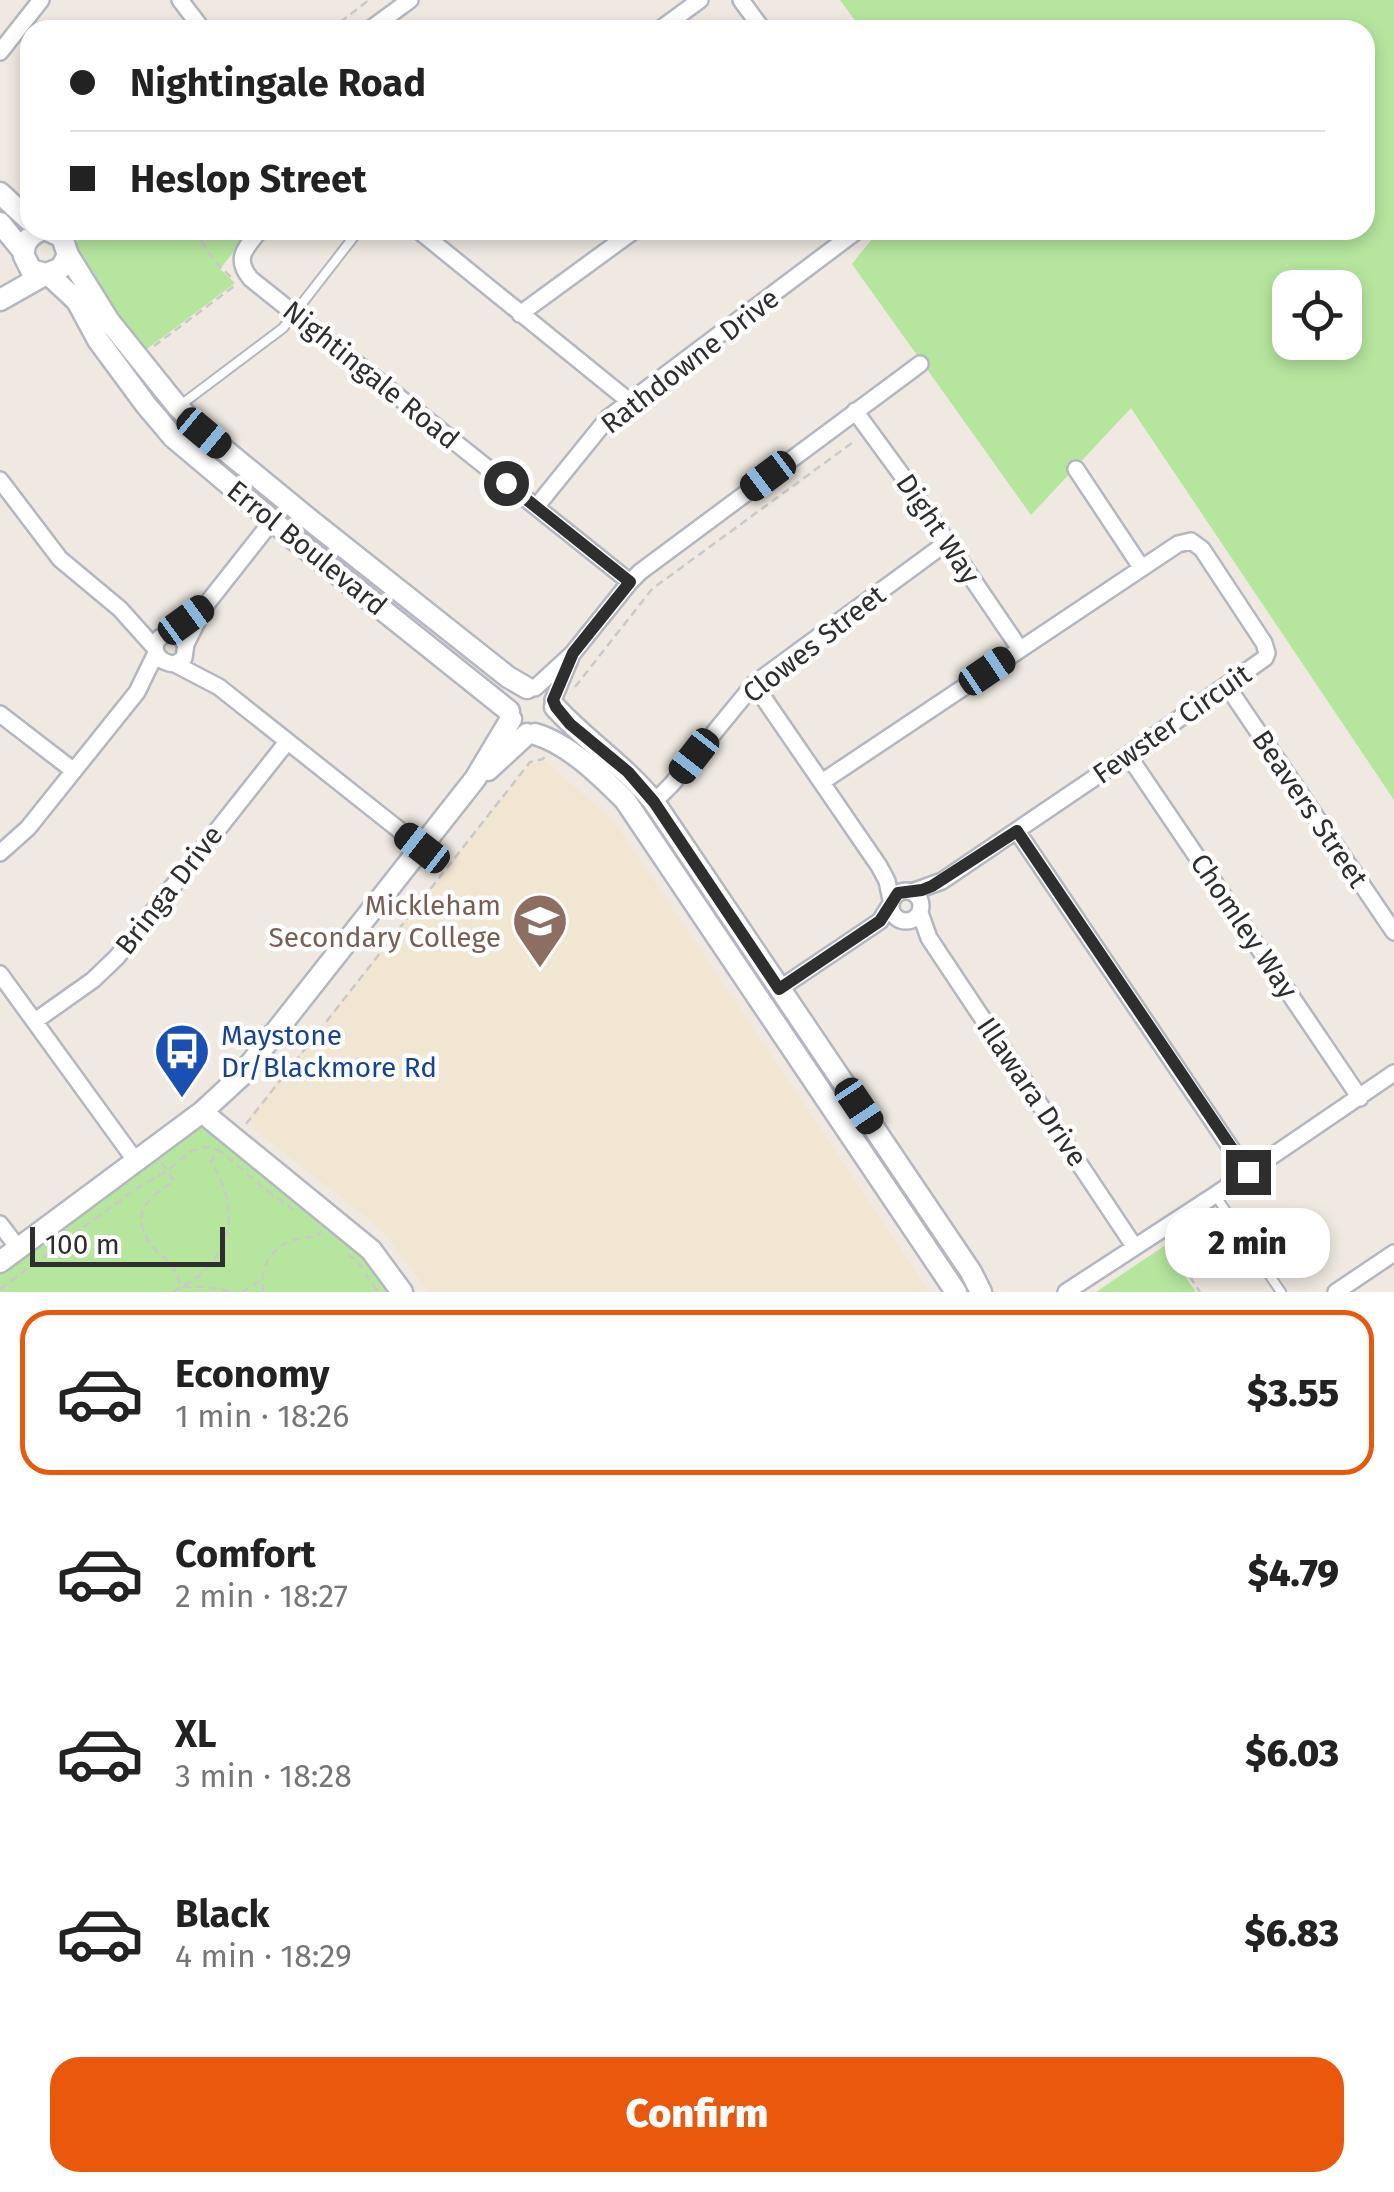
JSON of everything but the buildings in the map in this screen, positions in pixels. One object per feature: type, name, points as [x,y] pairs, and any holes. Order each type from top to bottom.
[{"type":"street","points":[[180,0],[195,20]]},
{"type":"street","points":[[388,6],[410,0]]},
{"type":"street","points":[[673,20],[700,0]]},
{"type":"street","points":[[0,52],[20,23]]},
{"type":"street","points":[[0,193],[20,212]]},
{"type":"street","points":[[0,223],[32,270],[47,274]]},
{"type":"street","points":[[0,289],[29,240]]},
{"type":"street","name":"Nightingale Road","points":[[252,240],[242,258],[242,266],[251,279],[630,582]]},
{"type":"street","points":[[430,240],[629,401]]},
{"type":"street","points":[[520,314],[620,240]]},
{"type":"street","name":"Rathdowne Drive","points":[[536,507],[608,418],[847,240]]},
{"type":"street","points":[[0,300],[61,268],[72,241]]},
{"type":"street","name":"Errol Boulevard","points":[[72,241],[109,320],[178,408],[310,520],[508,677],[548,695],[570,724],[628,772],[654,802],[962,1258],[981,1292]]},
{"type":"street","name":"Errol Boulevard","points":[[47,274],[76,301],[98,340],[173,437],[510,715]]},
{"type":"street","points":[[548,695],[573,653],[630,582],[920,364]]},
{"type":"street","name":"Dight Way","points":[[855,411],[1020,648]]},
{"type":"street","points":[[1076,470],[1141,567]]},
{"type":"street","points":[[0,480],[60,559],[120,609],[156,650],[160,660],[219,687]]},
{"type":"street","points":[[0,853],[21,836],[137,692],[184,658],[205,606],[272,522]]},
{"type":"street","name":"Fewster Circuit","points":[[822,782],[1141,567],[1185,541],[1202,549],[1267,648],[1266,658],[942,881],[912,916]]},
{"type":"street","name":"Clowes Street","points":[[654,802],[754,684],[946,543]]},
{"type":"street","points":[[137,692],[158,639],[205,606]]},
{"type":"street","points":[[120,609],[180,636],[219,687],[422,848]]},
{"type":"street","points":[[754,684],[879,866],[890,879],[920,898],[912,916],[860,934]]},
{"type":"street","name":"Beavers Street","points":[[1227,686],[1394,932]]},
{"type":"street","points":[[0,1262],[202,1112],[240,1077],[474,779],[510,715],[515,696],[548,695]]},
{"type":"street","points":[[474,779],[531,734],[549,728],[556,714],[548,695]]},
{"type":"street","points":[[0,714],[74,771]]},
{"type":"street","points":[[510,715],[514,726],[548,738],[625,800],[956,1292]]},
{"type":"street","name":"Bringa Drive","points":[[35,1021],[117,957],[286,742]]},
{"type":"street","name":"Chomley Way","points":[[1128,755],[1360,1098]]},
{"type":"street","points":[[1017,831],[1248,1172]]},
{"type":"street","points":[[879,866],[887,882],[893,915],[912,916]]},
{"type":"street","name":"Fewster Circuit","points":[[910,891],[942,881]]},
{"type":"street","points":[[779,989],[880,921],[898,893],[910,891]]},
{"type":"street","name":"Illawara Drive","points":[[912,916],[1134,1246]]},
{"type":"street","points":[[0,974],[143,1154]]},
{"type":"street","points":[[1066,1292],[1394,1073]]},
{"type":"street","points":[[202,1112],[227,1144],[337,1220],[371,1250],[402,1292]]},
{"type":"street","points":[[0,1224],[19,1249]]},
{"type":"street","points":[[1336,1292],[1394,1253]]},
{"type":"lane","points":[[178,408],[275,335],[351,240]]},
{"type":"lane","points":[[1215,1195],[1281,1292]]},
{"type":"path","points":[[343,20],[369,0]]},
{"type":"path","points":[[154,346],[238,284],[216,263],[201,240]]},
{"type":"path","points":[[548,695],[652,589],[869,431]]},
{"type":"path","points":[[173,1292],[205,1270],[226,1240],[230,1213],[224,1184],[211,1162],[530,762],[542,759],[555,743]]},
{"type":"path","points":[[0,1289],[191,1151],[227,1144]]},
{"type":"path","points":[[227,1144],[294,1210]]},
{"type":"path","points":[[143,1154],[174,1181],[152,1196],[143,1210],[142,1225],[152,1247],[174,1266],[181,1287]]},
{"type":"path","points":[[263,1292],[261,1280],[267,1260],[284,1243],[301,1236],[317,1237],[337,1220]]},
{"type":"path","points":[[1159,1231],[1200,1292]]},
{"type":"path","points":[[348,1254],[378,1292]]},
{"type":"path","points":[[242,1292],[261,1280]]},
{"type":"path","points":[[181,1287],[233,1292]]},
{"type":"shaded area","name":"Mickleham Secondary College","points":[[545,761],[615,823],[929,1292],[429,1292],[374,1223],[251,1127],[250,1116],[530,763]]},
{"type":"green space","points":[[840,0],[1394,0],[1394,800],[1131,408],[1031,515],[852,264],[871,240],[1375,240],[1375,20],[855,20]]},
{"type":"green space","points":[[78,240],[243,240],[220,269],[235,283],[147,349],[128,333],[77,245]]},
{"type":"green space","points":[[202,1112],[337,1220],[402,1292],[0,1292],[0,1262]]},
{"type":"green space","points":[[1164,1246],[1196,1292],[1096,1292]]},
{"type":"place","name":"Mickleham Secondary College","points":[[540,970]]},
{"type":"place","name":"Maystone Dr/Blackmore Rd","points":[[182,1100]]},
{"type":"route","points":[[506,483],[630,582],[573,653],[553,700],[556,707],[570,724],[642,786],[779,989],[880,921],[898,893],[922,890],[942,881],[1017,831],[1248,1172]]}]
